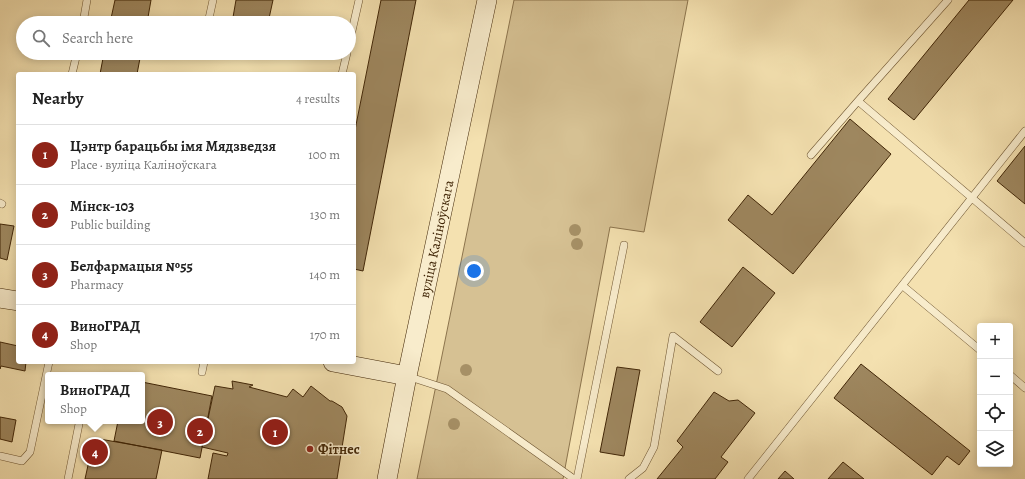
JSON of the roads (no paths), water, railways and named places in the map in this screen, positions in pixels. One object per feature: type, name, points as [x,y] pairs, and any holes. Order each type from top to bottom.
[{"type":"main road","name":"вуліца Каліноўскага","points":[[387,479],[407,376],[487,0]]},
{"type":"main road","points":[[0,298],[16,301]]},
{"type":"main road","points":[[344,364],[407,376]]},
{"type":"lane","points":[[84,16],[87,0]]},
{"type":"lane","points":[[209,16],[212,0]]},
{"type":"lane","points":[[355,16],[359,0]]},
{"type":"lane","points":[[811,155],[858,100],[948,0]]},
{"type":"lane","points":[[72,72],[75,60]]},
{"type":"lane","points":[[342,72],[345,60]]},
{"type":"lane","points":[[858,100],[1025,243]]},
{"type":"lane","points":[[748,479],[1025,131]]},
{"type":"lane","points":[[577,479],[624,245]]},
{"type":"lane","points":[[903,286],[977,348]]},
{"type":"lane","points":[[629,479],[643,468],[654,447],[673,336],[718,371]]},
{"type":"lane","points":[[202,372],[204,364]]},
{"type":"lane","points":[[407,376],[447,389],[574,479]]},
{"type":"lane","points":[[0,456],[22,460],[30,452],[45,377]]},
{"type":"lane","points":[[1013,378],[1025,388]]},
{"type":"lane","points":[[68,479],[78,424]]},
{"type":"place","name":"Белфармацыя №55","points":[[160,422]]},
{"type":"place","name":"Мінск-103","points":[[200,431]]},
{"type":"place","name":"Цэнтр барацьбы імя Мядзведзя","points":[[275,432]]},
{"type":"place","name":"Фітнес","points":[[310,449]]},
{"type":"place","name":"ВиноГРАД","points":[[95,452]]}]
